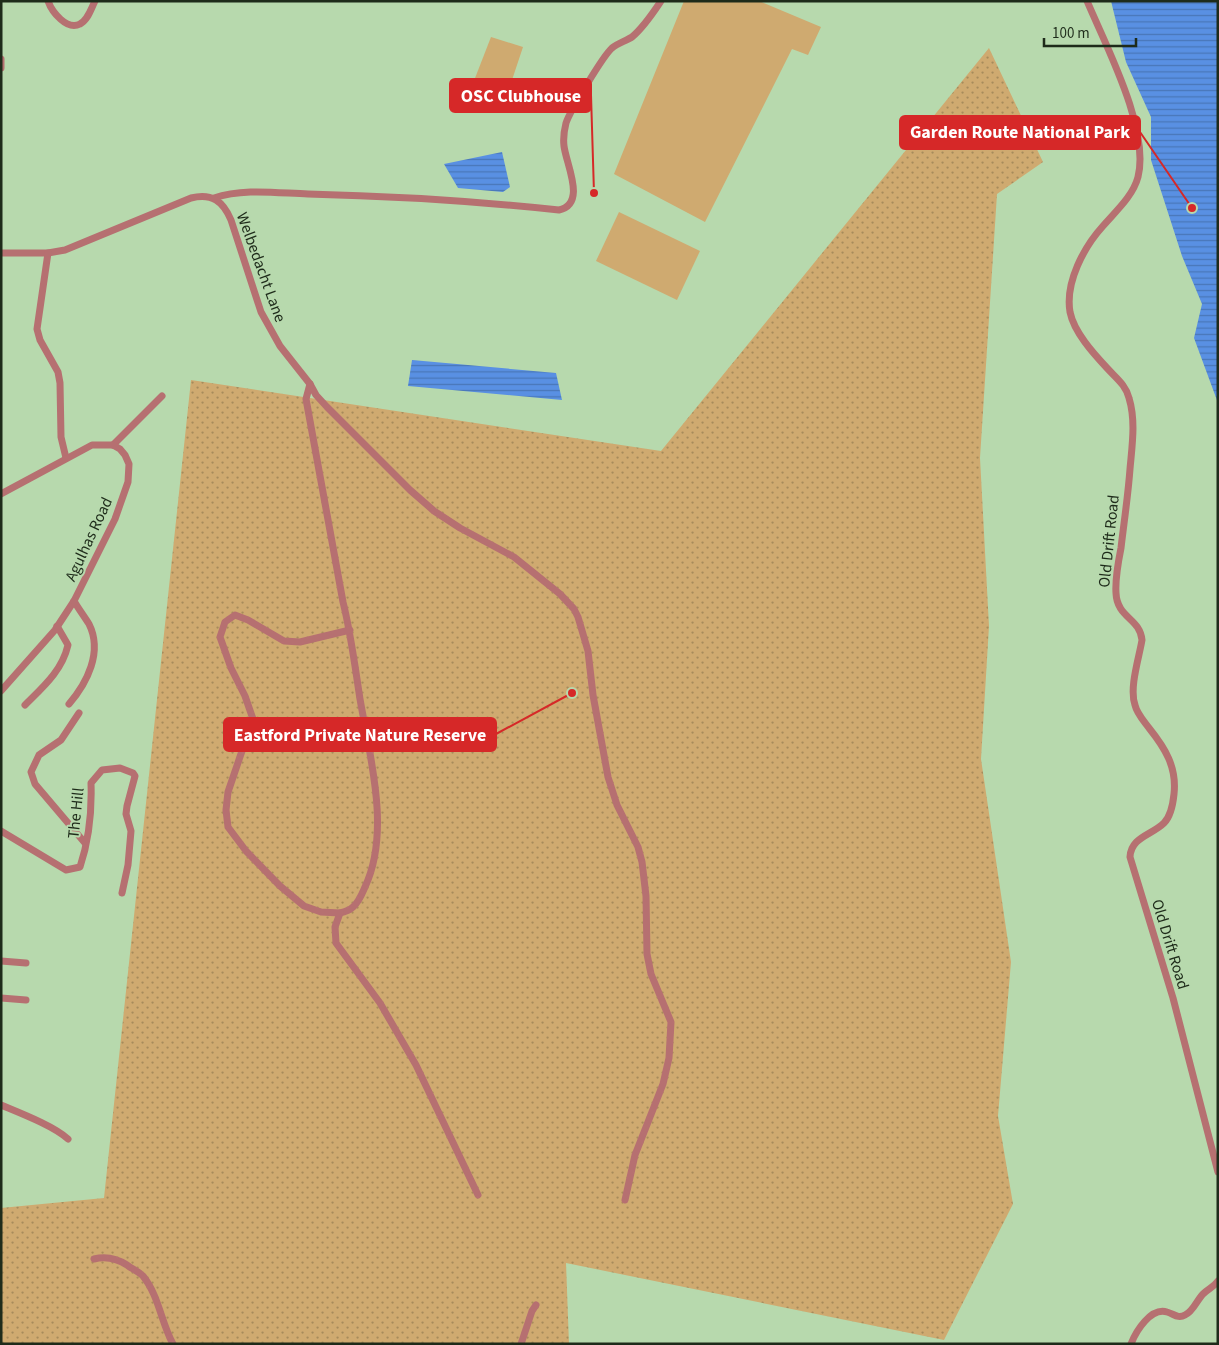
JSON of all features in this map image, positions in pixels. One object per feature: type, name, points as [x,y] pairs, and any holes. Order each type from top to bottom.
[{"type":"street","points":[[48,1],[63,21],[75,26],[81,24],[86,19],[94,1]]},
{"type":"street","points":[[1,253],[48,253],[72,248],[192,198],[201,196],[214,198],[230,192],[480,202],[559,210],[565,208],[573,199],[574,190],[563,144],[571,110],[610,50],[631,38],[661,1]]},
{"type":"street","name":"Old Drift Road","points":[[1087,1],[1124,89],[1137,131],[1140,156],[1138,176],[1134,188],[1101,228],[1082,257],[1070,287],[1070,313],[1082,340],[1126,388],[1130,399],[1134,433],[1127,504],[1116,580],[1116,600],[1118,607],[1142,633],[1133,692],[1134,705],[1169,756],[1174,780],[1174,794],[1168,817],[1163,824],[1137,841],[1130,851],[1130,857],[1173,998],[1218,1172]]},
{"type":"street","points":[[1,59],[1,68]]},
{"type":"street","name":"Welbedacht Lane","points":[[214,198],[222,204],[231,220],[261,312],[284,351],[310,384],[316,395],[410,490],[434,511],[460,528],[514,557],[560,594],[574,609],[578,617],[588,651],[593,695],[608,777],[617,805],[638,847],[642,862],[646,896],[647,954],[651,974],[671,1022],[669,1058],[663,1084],[635,1155],[625,1200]]},
{"type":"street","points":[[48,253],[37,329],[40,340],[56,367],[60,383],[61,437],[66,458]]},
{"type":"street","points":[[310,384],[306,399],[343,602],[350,630],[373,776],[378,831],[373,867],[361,897],[353,907],[340,913],[321,912],[304,906],[280,886],[246,851],[228,827],[226,810],[228,792],[243,748],[250,735],[253,719],[220,637],[225,622],[235,615],[261,627],[284,641],[300,642],[350,630]]},
{"type":"street","points":[[1,494],[92,445],[113,445],[162,396]]},
{"type":"street","name":"Agulhas Road","points":[[1,691],[57,626],[74,601],[116,519],[128,482],[129,464],[120,449],[113,445]]},
{"type":"street","points":[[69,704],[81,690],[92,663],[94,646],[88,624],[74,601]]},
{"type":"street","points":[[24,705],[49,682],[66,656],[68,645],[57,626]]},
{"type":"street","points":[[79,713],[61,740],[39,755],[30,772],[35,784],[85,843]]},
{"type":"street","name":"The Hill","points":[[1,831],[66,870],[80,867],[91,819],[91,783],[102,770],[120,768],[133,772],[135,776],[126,814],[131,832],[128,865],[122,893]]},
{"type":"street","points":[[340,913],[335,927],[336,943],[380,1003],[416,1066],[478,1194]]},
{"type":"street","points":[[1,961],[26,963]]},
{"type":"street","points":[[1,998],[26,1000]]},
{"type":"street","points":[[1,1105],[38,1122],[68,1140]]},
{"type":"street","points":[[94,1259],[103,1256],[121,1262],[142,1275],[154,1295],[166,1331],[173,1344]]},
{"type":"street","points":[[1131,1344],[1139,1329],[1153,1314],[1165,1311],[1175,1316],[1184,1316],[1190,1313],[1203,1294],[1218,1281]]},
{"type":"street","points":[[521,1344],[532,1311],[536,1305]]},
{"type":"shaded area","points":[[684,1],[759,1],[821,27],[808,55],[792,49],[705,222],[614,174]]},
{"type":"shaded area","points":[[491,37],[523,47],[504,104],[470,91]]},
{"type":"shaded area","points":[[989,48],[1043,162],[997,194],[980,458],[989,626],[981,759],[1011,962],[998,1116],[1013,1204],[944,1340],[566,1263],[569,1344],[1,1344],[1,1208],[104,1198],[191,380],[661,451]]},
{"type":"shaded area","points":[[619,212],[700,251],[677,300],[596,261]]},
{"type":"water","points":[[1111,1],[1218,1],[1218,403],[1194,338],[1202,304],[1182,256],[1151,160],[1151,117],[1126,62]]},
{"type":"water","points":[[502,152],[510,187],[503,192],[458,188],[444,164]]},
{"type":"water","points":[[412,360],[556,373],[562,400],[408,386]]},
{"type":"place","name":"OSC Clubhouse","points":[[594,193]]},
{"type":"place","name":"Garden Route National Park","points":[[1192,208]]},
{"type":"place","name":"Eastford Private Nature Reserve","points":[[572,693]]}]
